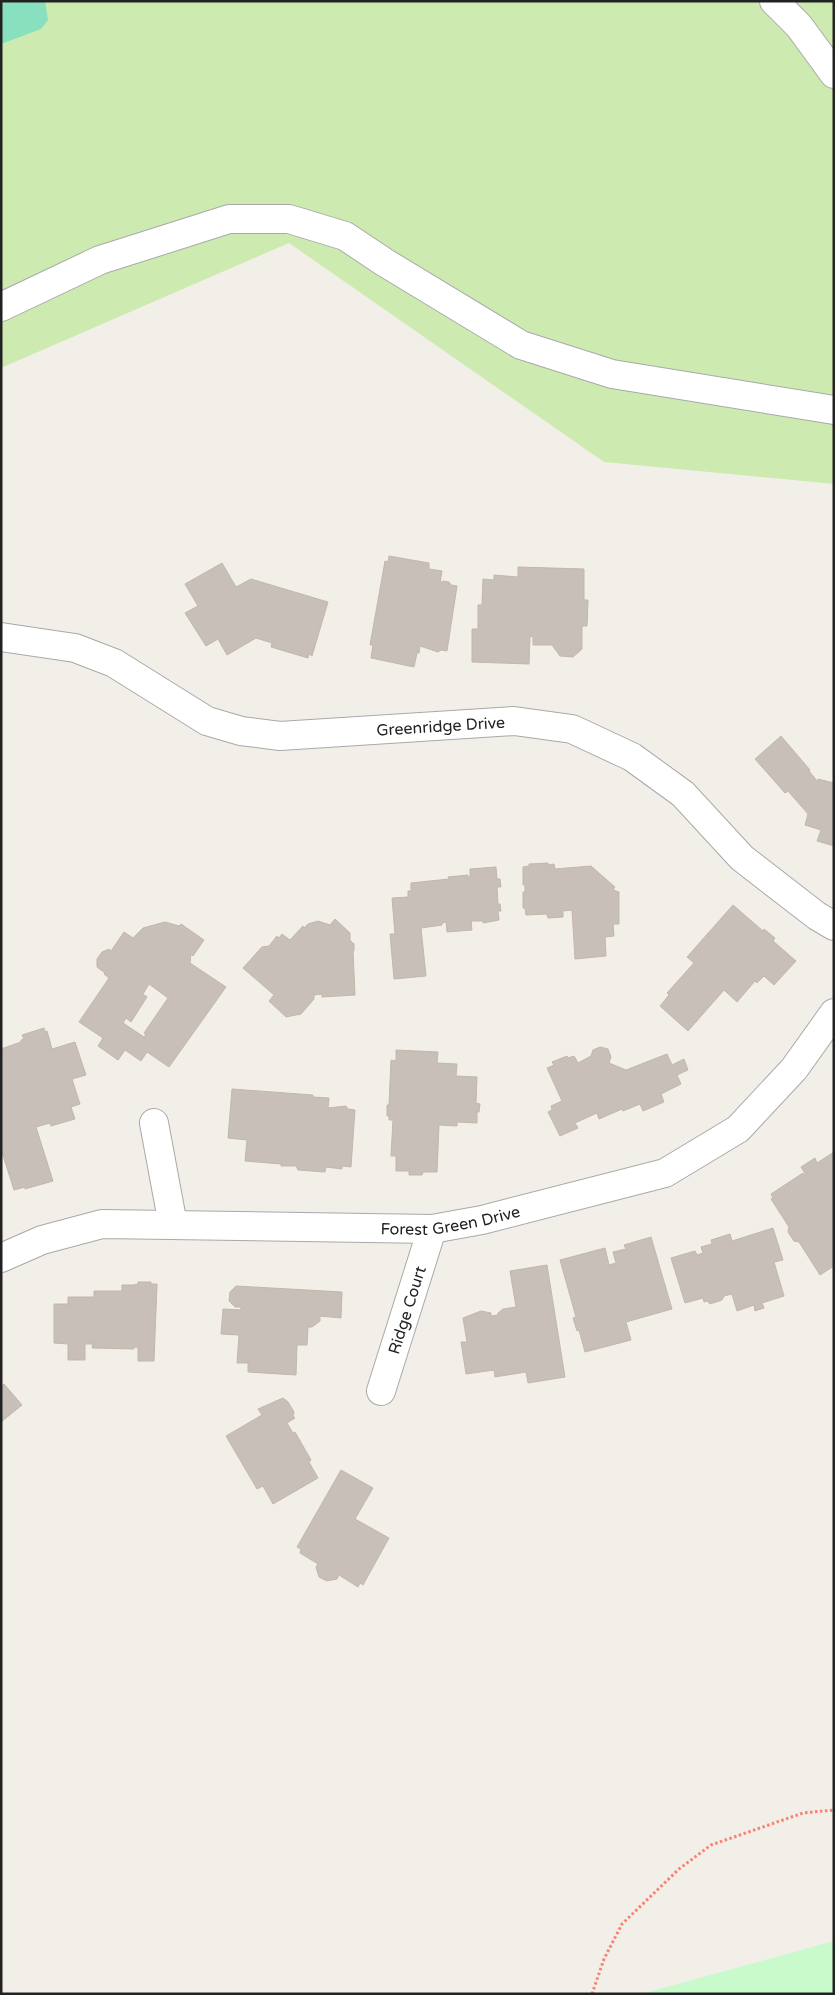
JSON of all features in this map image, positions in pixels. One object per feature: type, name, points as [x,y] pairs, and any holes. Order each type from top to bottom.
[{"type":"street","points":[[774,1],[800,26],[834,74]]},
{"type":"street","points":[[1,306],[100,260],[229,219],[289,219],[345,236],[384,262],[521,345],[612,374],[834,410]]},
{"type":"street","name":"Greenridge Drive","points":[[1,637],[75,648],[114,663],[207,721],[241,731],[280,736],[514,721],[572,729],[632,757],[683,794],[742,858],[817,916],[834,926]]},
{"type":"street","name":"Forest Green Drive","points":[[1,1258],[42,1240],[102,1224],[432,1229],[482,1220],[666,1173],[738,1129],[794,1069],[834,1013]]},
{"type":"street","points":[[154,1123],[173,1225]]},
{"type":"street","name":"Ridge Court","points":[[381,1392],[432,1229]]},
{"type":"path","points":[[592,1994],[604,1959],[622,1924],[680,1869],[711,1845],[803,1813],[834,1810]]},
{"type":"green space","points":[[1,1],[834,1],[834,484],[604,462],[289,243],[1,368]]},
{"type":"green space","points":[[1,1],[45,1],[48,20],[41,29],[1,44]]},
{"type":"green space","points":[[834,1941],[834,1994],[641,1994]]},
{"type":"building","points":[[389,556],[429,563],[429,569],[442,571],[440,583],[443,581],[449,582],[451,585],[457,586],[447,651],[441,650],[438,652],[420,646],[414,667],[371,658],[373,645],[370,645],[385,561],[388,562]]},
{"type":"building","points":[[222,563],[236,587],[251,579],[328,602],[312,656],[309,654],[308,658],[271,647],[272,643],[256,638],[227,655],[218,639],[206,646],[185,613],[198,606],[185,584]]},
{"type":"building","points":[[518,567],[584,569],[584,600],[588,600],[587,626],[582,626],[582,649],[573,657],[560,656],[552,645],[533,645],[533,637],[530,636],[529,664],[472,662],[472,629],[478,629],[478,605],[482,605],[483,579],[494,580],[494,575],[518,577]]},
{"type":"building","points":[[781,736],[818,782],[818,779],[834,783],[834,846],[817,841],[821,830],[805,825],[808,814],[788,791],[785,793],[755,759]]},
{"type":"building","points":[[548,863],[548,865],[554,864],[555,869],[591,866],[615,887],[613,890],[619,892],[619,924],[613,924],[614,936],[605,937],[606,956],[575,959],[572,910],[563,911],[563,917],[548,918],[547,914],[526,915],[525,908],[523,908],[525,885],[523,885],[523,867],[529,866],[529,864]]},
{"type":"building","points":[[496,867],[497,879],[500,879],[501,887],[497,887],[498,904],[500,904],[501,911],[498,911],[499,920],[483,923],[483,921],[471,921],[472,930],[447,932],[446,922],[442,923],[442,925],[421,928],[426,976],[394,979],[390,934],[395,934],[392,898],[408,897],[408,891],[411,891],[411,883],[468,875],[468,878],[470,877],[470,869]]},
{"type":"building","points":[[733,905],[763,931],[764,929],[775,938],[773,941],[796,961],[774,985],[764,976],[757,983],[755,981],[737,1002],[724,990],[688,1031],[660,1006],[669,995],[667,993],[694,963],[687,957]]},
{"type":"building","points":[[335,919],[350,933],[350,940],[354,944],[355,995],[322,997],[322,994],[314,995],[314,999],[301,1014],[286,1017],[269,1001],[274,995],[243,968],[262,947],[269,946],[277,936],[279,938],[282,934],[290,940],[303,926],[304,928],[308,924],[318,921],[330,925]]},
{"type":"building","points":[[165,922],[179,926],[181,924],[204,940],[193,956],[191,954],[190,963],[226,987],[169,1067],[147,1052],[141,1061],[125,1050],[118,1060],[98,1046],[103,1038],[79,1022],[109,978],[97,967],[97,959],[102,952],[109,949],[111,951],[124,932],[133,938],[143,928]],"holes":[[[149,984],[168,998],[144,1033],[146,1034],[144,1037],[123,1023],[126,1018],[131,1022],[147,997],[143,994]]]},
{"type":"building","points":[[44,1028],[45,1032],[47,1031],[52,1049],[75,1042],[86,1075],[72,1079],[80,1104],[71,1107],[75,1119],[51,1126],[50,1123],[36,1127],[53,1181],[14,1190],[1,1149],[1,1049],[21,1042],[24,1039],[22,1035]]},
{"type":"building","points":[[600,1047],[608,1049],[611,1057],[609,1063],[626,1070],[667,1054],[672,1065],[684,1059],[688,1070],[677,1075],[681,1084],[661,1094],[664,1102],[643,1111],[640,1104],[599,1119],[597,1113],[575,1123],[578,1128],[560,1136],[548,1112],[552,1110],[551,1106],[562,1101],[547,1068],[554,1065],[552,1062],[567,1056],[568,1058],[574,1056],[578,1063],[591,1056],[593,1050]]},
{"type":"building","points":[[396,1050],[438,1052],[437,1063],[457,1064],[456,1076],[477,1077],[476,1103],[480,1104],[479,1112],[477,1112],[477,1123],[457,1122],[457,1126],[439,1125],[437,1172],[409,1175],[409,1171],[396,1171],[396,1156],[391,1156],[393,1120],[389,1120],[389,1116],[387,1116],[387,1105],[389,1105],[391,1060],[396,1061]]},
{"type":"building","points":[[232,1089],[313,1095],[313,1097],[329,1098],[328,1108],[346,1106],[348,1109],[355,1110],[351,1167],[342,1166],[342,1169],[326,1167],[325,1172],[298,1170],[295,1164],[295,1166],[281,1166],[281,1164],[245,1161],[247,1140],[228,1138]]},
{"type":"building","points":[[834,1152],[834,1266],[820,1275],[799,1242],[794,1241],[788,1232],[789,1227],[771,1199],[773,1198],[771,1194],[803,1173],[805,1176],[801,1167],[815,1158],[817,1163]]},
{"type":"building","points":[[773,1228],[783,1260],[774,1262],[784,1296],[762,1303],[764,1308],[755,1311],[754,1305],[737,1311],[732,1294],[710,1304],[707,1301],[704,1302],[703,1298],[685,1303],[671,1258],[695,1251],[697,1255],[703,1253],[701,1247],[712,1244],[711,1240],[730,1234],[732,1241]]},
{"type":"building","points":[[651,1237],[672,1309],[626,1322],[631,1340],[585,1352],[579,1330],[577,1331],[573,1318],[576,1317],[560,1260],[605,1248],[609,1265],[616,1263],[613,1252],[626,1249],[624,1245]]},
{"type":"building","points":[[547,1265],[565,1377],[528,1383],[526,1372],[495,1377],[494,1370],[466,1374],[461,1342],[467,1342],[463,1318],[481,1311],[491,1313],[491,1316],[498,1315],[503,1309],[516,1307],[510,1271]]},
{"type":"building","points":[[138,1282],[157,1284],[154,1361],[138,1361],[138,1347],[134,1347],[134,1349],[92,1348],[93,1344],[85,1344],[85,1360],[68,1360],[68,1344],[54,1343],[54,1304],[68,1304],[68,1297],[94,1297],[94,1291],[122,1291],[122,1285],[133,1285],[138,1284]]},
{"type":"building","points":[[236,1286],[342,1292],[341,1318],[320,1316],[320,1321],[312,1327],[308,1327],[307,1345],[297,1345],[296,1375],[248,1372],[248,1363],[237,1363],[239,1335],[221,1334],[223,1309],[241,1310],[241,1307],[235,1307],[229,1301],[230,1292]]},
{"type":"building","points":[[4,1384],[22,1405],[1,1422],[1,1387]]},
{"type":"building","points":[[283,1398],[294,1412],[293,1416],[295,1418],[287,1423],[293,1433],[295,1432],[311,1460],[309,1462],[318,1478],[273,1504],[263,1486],[257,1489],[226,1436],[262,1415],[258,1409]]},
{"type":"building","points":[[341,1470],[373,1488],[355,1519],[389,1538],[363,1585],[360,1583],[358,1587],[339,1575],[337,1579],[327,1581],[319,1577],[316,1567],[318,1564],[300,1553],[301,1549],[297,1547]]}]
